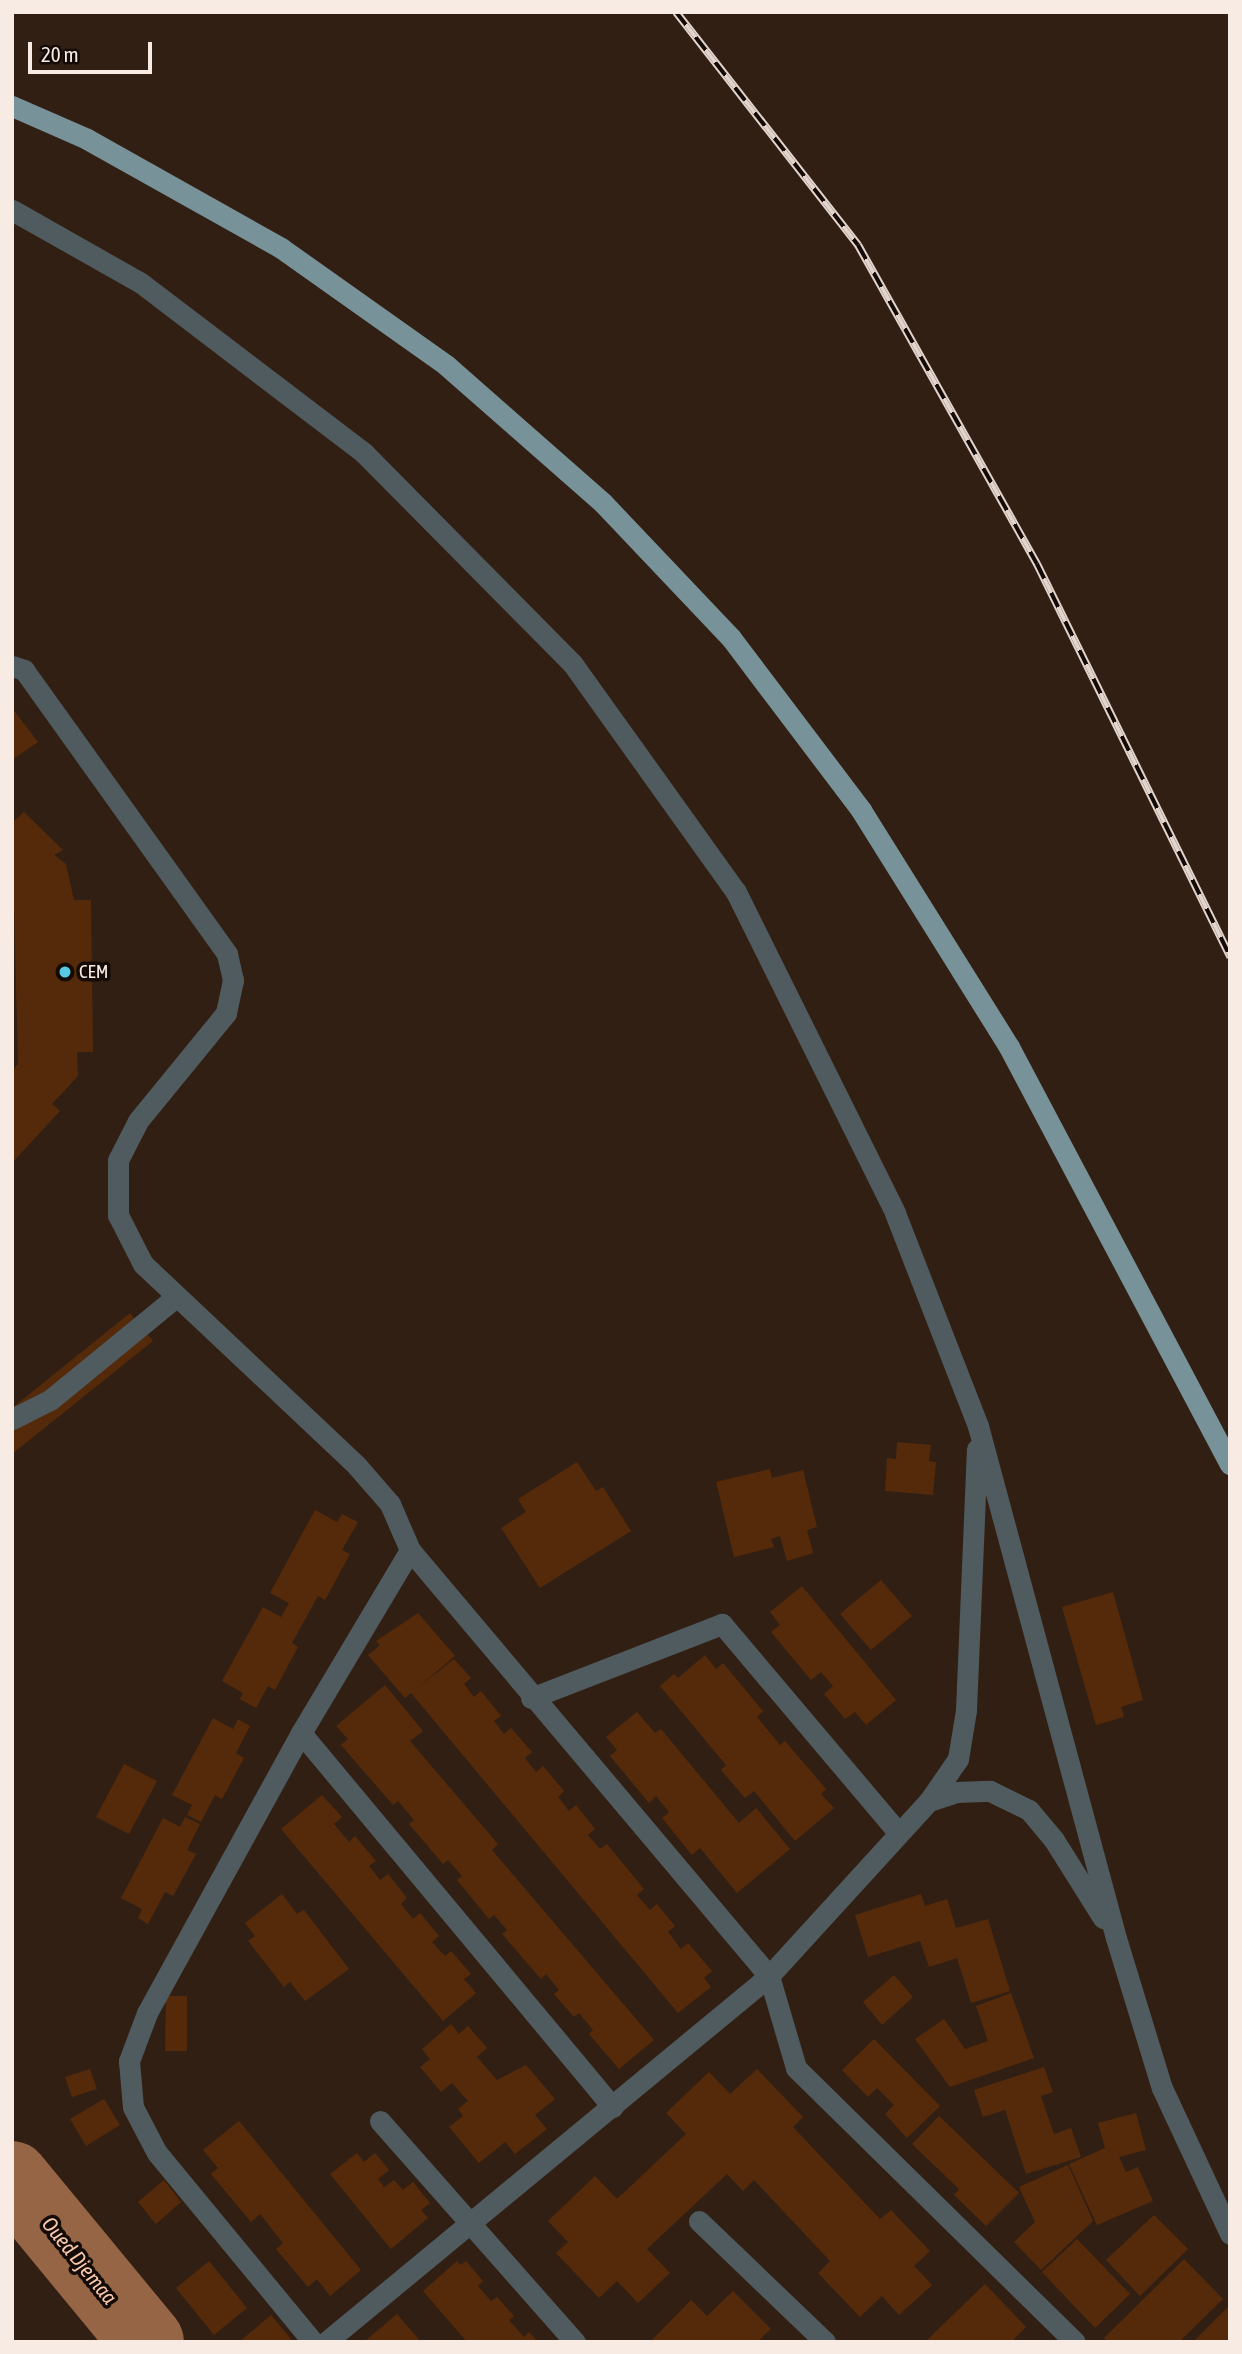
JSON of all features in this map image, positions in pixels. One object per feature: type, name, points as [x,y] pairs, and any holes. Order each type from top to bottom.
[{"type":"main road","points":[[12,106],[87,139],[281,248],[446,365],[603,503],[731,638],[861,810],[1009,1047],[1230,1464]]},
{"type":"street","points":[[12,210],[141,283],[364,453],[572,663],[736,892],[895,1213],[978,1426],[1116,1938],[1161,2088],[1230,2234]]},
{"type":"street","points":[[12,666],[24,670],[227,954],[233,980],[226,1013],[138,1121],[118,1160],[118,1215],[143,1264],[357,1466],[390,1504],[410,1550],[531,1698],[769,1976],[796,2067],[1075,2342]]},
{"type":"street","points":[[12,1419],[50,1400],[177,1296]]},
{"type":"street","points":[[326,2342],[769,1976],[929,1801],[958,1759],[967,1710],[978,1426]]},
{"type":"street","points":[[313,2342],[157,2153],[133,2107],[129,2061],[146,2013],[301,1733],[410,1550]]},
{"type":"street","points":[[531,1698],[722,1624],[898,1832]]},
{"type":"street","points":[[301,1733],[613,2107]]},
{"type":"street","points":[[929,1801],[956,1792],[989,1791],[1028,1810],[1054,1840],[1116,1938]]},
{"type":"street","points":[[380,2121],[575,2342]]},
{"type":"street","points":[[699,2221],[825,2342]]},
{"type":"building","points":[[12,708],[38,742],[12,760]]},
{"type":"building","points":[[24,812],[63,850],[54,855],[66,864],[74,900],[91,900],[93,1052],[77,1052],[78,1076],[52,1104],[60,1111],[12,1163],[12,1071],[18,1064],[12,823]]},
{"type":"building","points":[[130,1313],[153,1341],[12,1454],[12,1408]]},
{"type":"building","points":[[897,1442],[931,1445],[929,1461],[936,1462],[933,1495],[885,1491],[887,1458],[896,1459]]},
{"type":"building","points":[[577,1462],[596,1491],[603,1487],[631,1531],[540,1588],[501,1528],[526,1512],[518,1499]]},
{"type":"building","points":[[770,1469],[772,1478],[803,1470],[817,1527],[807,1530],[813,1553],[787,1561],[780,1536],[771,1539],[774,1547],[734,1557],[716,1482]]},
{"type":"building","points":[[315,1510],[337,1522],[342,1514],[358,1522],[342,1550],[350,1554],[325,1600],[318,1596],[292,1643],[298,1647],[275,1690],[268,1686],[256,1708],[240,1699],[243,1693],[222,1681],[263,1607],[281,1617],[289,1603],[270,1593]]},
{"type":"building","points":[[881,1580],[912,1616],[871,1650],[840,1614]]},
{"type":"building","points":[[802,1586],[896,1700],[866,1725],[855,1712],[845,1719],[824,1694],[833,1686],[821,1672],[811,1680],[771,1632],[780,1625],[770,1612]]},
{"type":"building","points":[[1113,1592],[1143,1700],[1121,1707],[1124,1717],[1096,1725],[1062,1607]]},
{"type":"building","points":[[418,1613],[455,1656],[416,1689],[454,1659],[471,1678],[464,1684],[474,1697],[481,1691],[501,1716],[494,1721],[504,1734],[511,1728],[532,1752],[525,1758],[536,1772],[543,1766],[564,1791],[558,1797],[569,1811],[576,1805],[595,1829],[588,1835],[600,1849],[607,1844],[644,1889],[637,1895],[650,1910],[657,1904],[675,1926],[668,1932],[681,1949],[688,1943],[712,1971],[704,1978],[711,1987],[678,2013],[411,1693],[405,1698],[368,1655],[380,1645],[376,1641]]},
{"type":"building","points":[[705,1655],[716,1669],[723,1663],[763,1711],[757,1717],[780,1745],[785,1741],[826,1789],[821,1794],[834,1808],[795,1841],[754,1791],[745,1798],[721,1770],[726,1765],[660,1686],[674,1674],[678,1678]]},
{"type":"building","points":[[385,1685],[423,1731],[410,1741],[498,1844],[492,1850],[654,2040],[619,2069],[589,2034],[593,2030],[579,2013],[574,2017],[554,1994],[559,1990],[546,1974],[541,1979],[502,1934],[507,1930],[494,1915],[489,1919],[457,1880],[462,1876],[448,1860],[443,1864],[409,1824],[414,1820],[398,1801],[393,1805],[341,1745],[348,1739],[336,1726]]},
{"type":"building","points":[[637,1712],[655,1733],[661,1729],[739,1823],[756,1808],[790,1849],[737,1893],[700,1848],[692,1855],[662,1818],[669,1812],[656,1796],[649,1803],[610,1756],[617,1750],[606,1737]]},
{"type":"building","points":[[213,1718],[233,1729],[238,1719],[250,1726],[236,1753],[244,1758],[222,1799],[215,1795],[201,1822],[187,1815],[192,1805],[172,1795]]},
{"type":"building","points":[[124,1764],[157,1781],[129,1834],[96,1817]]},
{"type":"building","points":[[322,1795],[342,1817],[334,1824],[349,1842],[355,1836],[376,1861],[369,1866],[380,1880],[388,1874],[407,1898],[401,1904],[413,1919],[420,1913],[439,1936],[432,1942],[445,1956],[451,1951],[471,1974],[464,1979],[476,1993],[443,2021],[281,1829]]},
{"type":"building","points":[[185,1817],[200,1824],[187,1850],[196,1854],[173,1896],[165,1892],[148,1924],[138,1918],[142,1909],[121,1898],[163,1818],[180,1827]]},
{"type":"building","points":[[282,1894],[297,1914],[304,1910],[349,1969],[305,2001],[290,1982],[284,1987],[248,1941],[255,1936],[245,1923]]},
{"type":"building","points":[[921,1894],[925,1906],[947,1899],[956,1928],[988,1919],[1010,1991],[971,2003],[957,1958],[929,1967],[920,1941],[868,1957],[855,1915]]},
{"type":"building","points":[[894,1975],[913,1997],[882,2025],[863,2002]]},
{"type":"building","points":[[1011,1993],[1034,2058],[950,2087],[915,2039],[944,2019],[965,2049],[988,2041],[976,2006]]},
{"type":"building","points":[[166,1996],[187,1996],[187,2051],[165,2051]]},
{"type":"building","points":[[451,2024],[459,2034],[468,2026],[487,2048],[477,2057],[497,2080],[526,2065],[555,2099],[535,2115],[547,2129],[515,2154],[505,2142],[479,2163],[449,2127],[463,2116],[458,2109],[468,2101],[452,2083],[441,2092],[420,2067],[430,2059],[422,2049]]},
{"type":"building","points":[[874,2039],[940,2106],[907,2138],[885,2114],[894,2105],[877,2088],[868,2097],[842,2070]]},
{"type":"building","points":[[1044,2067],[1053,2092],[1041,2096],[1054,2134],[1071,2128],[1081,2157],[1026,2174],[1005,2110],[983,2117],[974,2090]]},
{"type":"building","points":[[90,2069],[97,2089],[72,2097],[65,2077]]},
{"type":"building","points":[[757,2069],[803,2117],[793,2127],[880,2219],[891,2210],[930,2251],[914,2266],[932,2285],[899,2315],[882,2296],[860,2317],[818,2273],[830,2261],[754,2180],[743,2191],[727,2174],[647,2249],[670,2273],[638,2303],[617,2281],[599,2298],[556,2253],[568,2242],[548,2221],[595,2176],[617,2199],[686,2134],[666,2113],[709,2072],[730,2094]]},
{"type":"building","points":[[104,2099],[120,2125],[86,2146],[70,2119]]},
{"type":"building","points":[[1136,2113],[1146,2150],[1119,2157],[1126,2172],[1138,2167],[1153,2201],[1097,2225],[1069,2164],[1105,2148],[1098,2123]]},
{"type":"building","points":[[939,2116],[1019,2193],[986,2226],[954,2195],[959,2189],[912,2144]]},
{"type":"building","points":[[239,2121],[361,2270],[330,2296],[317,2279],[308,2287],[276,2249],[283,2243],[260,2214],[251,2222],[211,2174],[218,2168],[203,2150]]},
{"type":"building","points":[[357,2153],[364,2162],[375,2153],[389,2170],[378,2179],[384,2187],[394,2180],[403,2190],[413,2182],[430,2203],[421,2210],[428,2218],[391,2249],[330,2174]]},
{"type":"building","points":[[1068,2165],[1093,2221],[1041,2270],[1014,2242],[1035,2222],[1019,2187]]},
{"type":"building","points":[[164,2180],[181,2202],[156,2224],[138,2202]]},
{"type":"building","points":[[1154,2215],[1188,2249],[1140,2296],[1106,2260]]},
{"type":"building","points":[[1077,2239],[1130,2294],[1095,2328],[1042,2272]]},
{"type":"building","points":[[1184,2259],[1223,2299],[1179,2342],[1108,2342],[1104,2338]]},
{"type":"building","points":[[209,2261],[247,2308],[214,2335],[176,2288]]},
{"type":"building","points":[[457,2261],[461,2265],[466,2261],[483,2281],[478,2286],[491,2301],[497,2297],[514,2316],[509,2320],[524,2337],[529,2332],[538,2342],[467,2342],[423,2291]]},
{"type":"building","points":[[985,2284],[1026,2327],[1011,2342],[927,2340]]},
{"type":"building","points":[[733,2291],[771,2329],[757,2342],[650,2342],[691,2300],[707,2316]]},
{"type":"building","points":[[1230,2305],[1230,2342],[1193,2342]]},
{"type":"building","points":[[397,2314],[421,2342],[364,2342]]},
{"type":"building","points":[[271,2315],[291,2339],[288,2342],[239,2342]]},
{"type":"waterway","name":"Oued Djemaa","points":[[12,2178],[147,2342]]},
{"type":"railway","points":[[676,12],[858,245],[1037,564],[1230,957]]},
{"type":"place","name":"CEM","points":[[65,972]]}]
